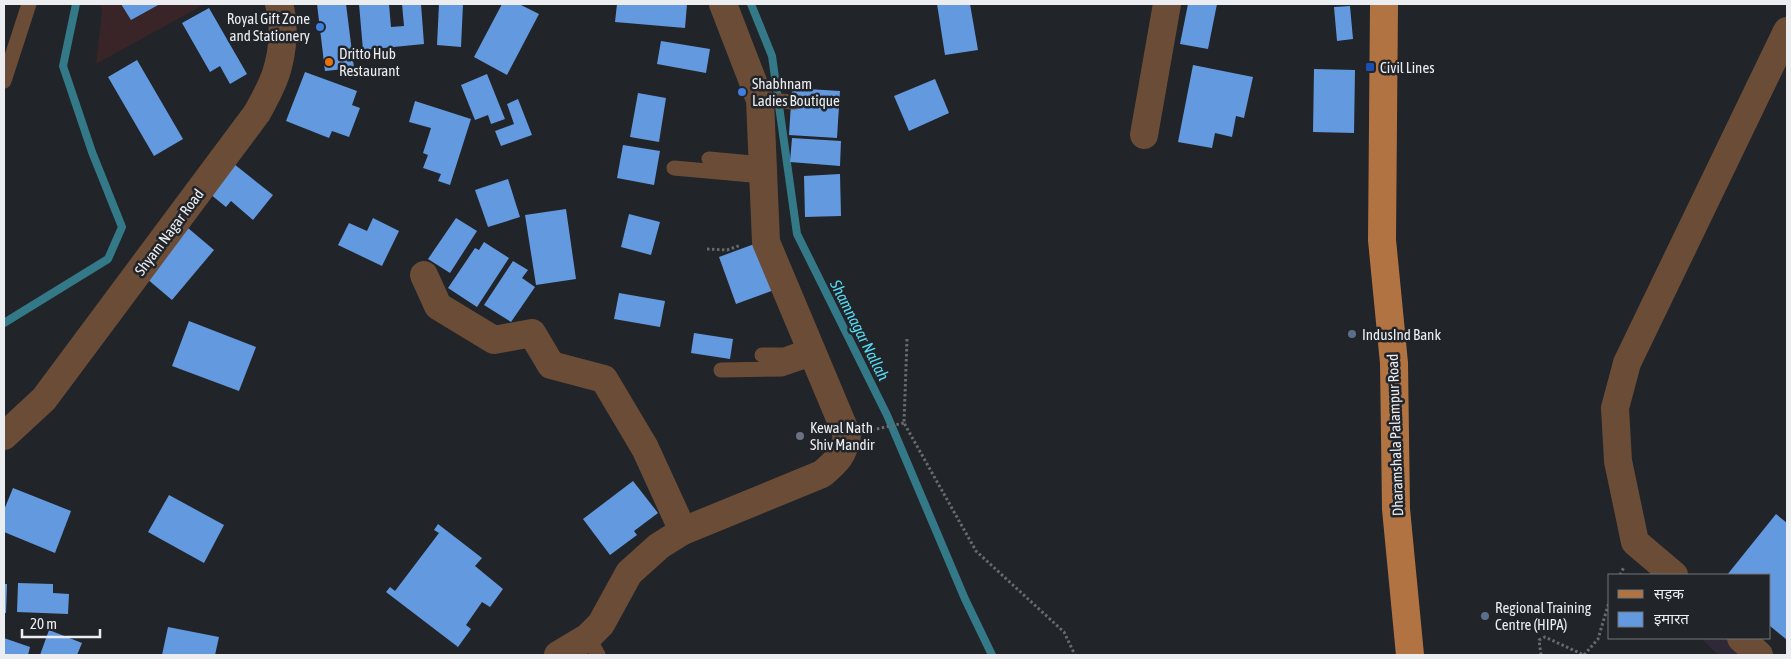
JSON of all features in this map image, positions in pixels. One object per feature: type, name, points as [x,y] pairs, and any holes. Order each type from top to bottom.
[{"type":"main road","name":"Dharamshala Palampur Road","points":[[1384,4],[1382,240],[1394,363],[1396,509],[1410,655]]},
{"type":"street","name":"Shyam Nagar Road","points":[[4,436],[44,399],[258,113],[277,71],[282,40],[282,12],[279,4]]},
{"type":"street","points":[[558,655],[593,646],[601,624],[629,573],[658,546],[683,532],[822,474],[836,462],[844,449],[847,435],[766,242],[760,100],[723,4]]},
{"type":"street","points":[[1144,135],[1168,4]]},
{"type":"street","points":[[1673,574],[1635,542],[1618,461],[1615,408],[1627,363],[1787,31]]},
{"type":"street","points":[[424,275],[438,306],[494,340],[532,333],[551,364],[604,379],[645,448],[683,532]]},
{"type":"street","points":[[1743,639],[1759,655]]},
{"type":"lane","points":[[4,81],[29,4]]},
{"type":"lane","points":[[760,100],[795,102]]},
{"type":"lane","points":[[709,159],[763,170]]},
{"type":"lane","points":[[674,168],[763,170]]},
{"type":"lane","points":[[762,355],[812,352]]},
{"type":"lane","points":[[721,370],[782,369],[812,352]]},
{"type":"path","points":[[907,339],[904,423],[976,551],[1064,632],[1074,655]]},
{"type":"path","points":[[847,435],[904,423]]},
{"type":"path","points":[[1540,655],[1539,640],[1545,637],[1584,655],[1598,639],[1608,606]]},
{"type":"shaded area","points":[[100,4],[205,4],[96,64],[102,12]]},
{"type":"shaded area","points":[[1702,639],[1727,639],[1744,655],[1718,655]]},
{"type":"building","points":[[121,4],[160,4],[131,20]]},
{"type":"building","points":[[317,4],[346,4],[354,68],[325,71]]},
{"type":"building","points":[[359,4],[389,4],[391,27],[404,26],[402,4],[421,4],[424,44],[363,50]]},
{"type":"building","points":[[439,4],[463,4],[461,47],[437,45]]},
{"type":"building","points":[[502,4],[519,4],[539,14],[507,75],[474,57]]},
{"type":"building","points":[[617,4],[687,4],[685,28],[615,22]]},
{"type":"building","points":[[937,4],[970,4],[978,50],[945,55]]},
{"type":"building","points":[[1188,4],[1217,4],[1208,49],[1180,44]]},
{"type":"building","points":[[1350,6],[1353,39],[1337,41],[1334,7]]},
{"type":"building","points":[[209,8],[247,74],[230,84],[220,66],[210,72],[182,23]]},
{"type":"building","points":[[661,41],[710,49],[706,73],[657,64]]},
{"type":"building","points":[[137,60],[183,139],[154,156],[108,77]]},
{"type":"building","points":[[1193,65],[1253,77],[1244,118],[1236,116],[1232,137],[1215,133],[1212,148],[1178,142]]},
{"type":"building","points":[[1314,69],[1355,70],[1354,133],[1313,132]]},
{"type":"building","points":[[305,72],[357,91],[352,105],[360,108],[349,137],[332,131],[329,138],[286,121]]},
{"type":"building","points":[[487,74],[505,119],[491,124],[488,115],[475,120],[461,85]]},
{"type":"building","points":[[935,79],[949,113],[909,131],[894,96]]},
{"type":"building","points":[[792,88],[840,91],[837,138],[789,135]]},
{"type":"building","points":[[638,93],[666,98],[659,142],[630,137]]},
{"type":"building","points":[[518,99],[532,135],[501,146],[495,131],[514,124],[507,104]]},
{"type":"building","points":[[415,101],[471,119],[450,185],[438,181],[441,174],[423,168],[428,155],[423,153],[431,128],[409,122]]},
{"type":"building","points":[[792,138],[841,141],[840,166],[790,162]]},
{"type":"building","points":[[623,145],[660,151],[654,185],[617,178]]},
{"type":"building","points":[[234,164],[273,195],[253,220],[231,201],[226,207],[210,194]]},
{"type":"building","points":[[840,174],[841,216],[805,217],[804,176]]},
{"type":"building","points":[[508,179],[520,217],[488,227],[475,190]]},
{"type":"building","points":[[566,209],[576,279],[536,285],[525,215]]},
{"type":"building","points":[[629,214],[660,222],[651,255],[621,247]]},
{"type":"building","points":[[373,218],[399,231],[382,266],[338,245],[349,223],[367,231]]},
{"type":"building","points":[[456,218],[477,231],[450,273],[428,259]]},
{"type":"building","points":[[188,228],[214,250],[172,300],[146,278]]},
{"type":"building","points":[[484,242],[509,258],[477,307],[448,288],[475,248],[479,250]]},
{"type":"building","points":[[757,243],[774,290],[736,304],[719,257]]},
{"type":"building","points":[[513,261],[528,270],[522,278],[535,287],[511,322],[484,305]]},
{"type":"building","points":[[619,293],[665,301],[660,327],[614,319]]},
{"type":"building","points":[[189,321],[256,347],[239,391],[172,366]]},
{"type":"building","points":[[694,333],[733,339],[730,359],[691,353]]},
{"type":"building","points":[[633,481],[658,513],[634,531],[637,535],[610,555],[583,519]]},
{"type":"building","points":[[13,488],[71,511],[55,553],[4,532],[4,510]]},
{"type":"building","points":[[169,495],[224,525],[204,563],[148,532]]},
{"type":"building","points":[[1776,514],[1787,523],[1787,640],[1771,627],[1771,574],[1728,574]]},
{"type":"building","points":[[438,524],[482,558],[475,566],[503,589],[490,607],[482,602],[466,625],[471,629],[458,647],[386,592],[390,587],[395,591],[439,533],[434,530]]},
{"type":"building","points":[[18,583],[53,584],[53,593],[69,594],[68,614],[17,612]]},
{"type":"building","points":[[4,584],[7,584],[6,613],[4,613]]},
{"type":"building","points":[[168,627],[219,637],[215,655],[162,655]]},
{"type":"building","points":[[49,630],[82,643],[77,655],[40,655]]},
{"type":"building","points":[[4,638],[30,647],[28,655],[4,655]]},
{"type":"waterway","points":[[4,323],[108,259],[122,227],[92,152],[63,66],[76,4]]},
{"type":"waterway","name":"Shamnagar Nallah","points":[[751,4],[772,56],[797,234],[887,415],[965,599],[992,655]]},
{"type":"place","name":"Royal Gift Zone and Stationery","points":[[320,27]]},
{"type":"place","name":"Dritto Hub Restaurant","points":[[329,62]]},
{"type":"place","name":"Civil Lines","points":[[1370,67]]},
{"type":"place","name":"Shabhnam Ladies Boutique","points":[[742,92]]},
{"type":"place","name":"IndusInd Bank","points":[[1352,334]]},
{"type":"place","name":"Kewal Nath Shiv Mandir","points":[[800,436]]},
{"type":"place","name":"Regional Training Centre (HIPA)","points":[[1485,616]]}]
